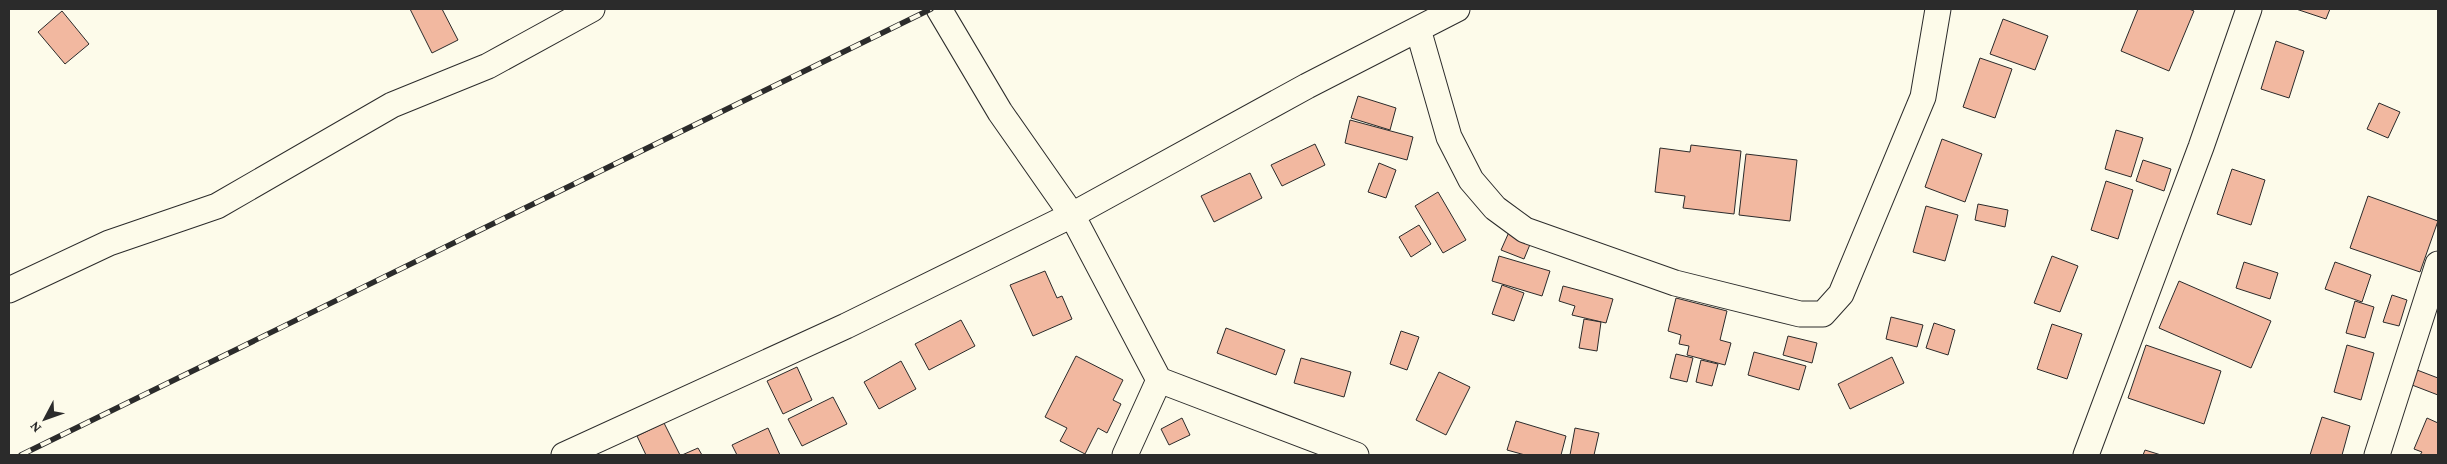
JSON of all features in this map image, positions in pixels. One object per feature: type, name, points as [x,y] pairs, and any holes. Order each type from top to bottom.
[{"type":"street","points":[[9,290],[109,243],[217,206],[392,105],[488,66],[592,9]]},
{"type":"street","points":[[939,9],[1000,112],[1072,215],[1160,380],[1356,455]]},
{"type":"street","points":[[564,455],[846,326],[1072,215],[1307,86],[1456,9]]},
{"type":"street","points":[[1418,29],[1449,138],[1471,180],[1495,208],[1525,230],[1675,283],[1800,314],[1823,314],[1841,294],[1923,97],[1938,9]]},
{"type":"street","points":[[2086,455],[2201,147],[2249,9]]},
{"type":"street","points":[[2377,455],[2438,264]]},
{"type":"street","points":[[1125,455],[1160,380]]},
{"type":"building","points":[[410,9],[442,9],[458,40],[432,53]]},
{"type":"building","points":[[2138,9],[2189,9],[2194,11],[2169,71],[2121,51]]},
{"type":"building","points":[[2296,9],[2330,9],[2326,19]]},
{"type":"building","points":[[62,11],[89,44],[65,64],[38,32]]},
{"type":"building","points":[[2003,19],[2048,36],[2035,70],[1990,54]]},
{"type":"building","points":[[2276,41],[2304,51],[2289,98],[2261,89]]},
{"type":"building","points":[[1980,58],[2012,69],[1995,118],[1963,107]]},
{"type":"building","points":[[1358,96],[1396,108],[1390,130],[1351,118]]},
{"type":"building","points":[[2379,103],[2400,112],[2388,138],[2367,129]]},
{"type":"building","points":[[1350,120],[1413,137],[1407,160],[1345,143]]},
{"type":"building","points":[[2116,130],[2143,138],[2131,177],[2105,169]]},
{"type":"building","points":[[1942,139],[1982,154],[1965,202],[1925,187]]},
{"type":"building","points":[[1315,144],[1325,165],[1282,186],[1271,165]]},
{"type":"building","points":[[1691,145],[1741,151],[1734,214],[1683,208],[1685,196],[1655,192],[1660,148],[1690,152]]},
{"type":"building","points":[[1746,154],[1797,160],[1790,221],[1739,215]]},
{"type":"building","points":[[2143,160],[2171,169],[2164,191],[2136,181]]},
{"type":"building","points":[[1379,163],[1396,170],[1386,198],[1368,192]]},
{"type":"building","points":[[2232,169],[2265,180],[2251,225],[2217,214]]},
{"type":"building","points":[[1250,173],[1262,198],[1214,222],[1201,196]]},
{"type":"building","points":[[2106,181],[2133,190],[2118,239],[2091,230]]},
{"type":"building","points":[[1438,192],[1466,240],[1443,253],[1415,206]]},
{"type":"building","points":[[2368,196],[2438,221],[2420,272],[2350,248]]},
{"type":"building","points":[[1978,204],[2008,210],[2005,227],[1975,220]]},
{"type":"building","points":[[1926,206],[1958,215],[1945,261],[1913,252]]},
{"type":"building","points":[[1419,225],[1431,244],[1411,257],[1399,237]]},
{"type":"building","points":[[1509,232],[1531,242],[1524,259],[1501,250]]},
{"type":"building","points":[[1499,256],[1550,271],[1542,296],[1492,281]]},
{"type":"building","points":[[2052,256],[2078,266],[2060,312],[2034,303]]},
{"type":"building","points":[[2244,262],[2278,273],[2270,299],[2236,288]]},
{"type":"building","points":[[2335,262],[2371,275],[2362,302],[2325,289]]},
{"type":"building","points":[[1045,271],[1057,298],[1062,296],[1072,319],[1033,336],[1010,285]]},
{"type":"building","points":[[2179,281],[2271,321],[2251,368],[2159,328]]},
{"type":"building","points":[[1502,285],[1524,293],[1514,321],[1492,314]]},
{"type":"building","points":[[1563,286],[1613,299],[1606,323],[1572,315],[1575,306],[1559,301]]},
{"type":"building","points":[[2392,295],[2407,300],[2399,326],[2383,322]]},
{"type":"building","points":[[1676,298],[1727,311],[1720,340],[1731,343],[1725,365],[1687,355],[1689,346],[1679,344],[1681,335],[1668,331]]},
{"type":"building","points":[[2355,301],[2374,307],[2365,338],[2346,333]]},
{"type":"building","points":[[1891,317],[1923,325],[1917,347],[1886,339]]},
{"type":"building","points":[[1584,319],[1601,322],[1597,351],[1579,348]]},
{"type":"building","points":[[961,320],[975,346],[929,370],[915,344]]},
{"type":"building","points":[[1934,323],[1955,330],[1948,355],[1926,348]]},
{"type":"building","points":[[2052,324],[2082,334],[2067,379],[2037,369]]},
{"type":"building","points":[[1226,328],[1285,350],[1276,375],[1217,353]]},
{"type":"building","points":[[1401,331],[1419,337],[1407,370],[1390,364]]},
{"type":"building","points":[[1788,336],[1817,343],[1812,363],[1783,355]]},
{"type":"building","points":[[2146,345],[2221,371],[2204,424],[2128,398]]},
{"type":"building","points":[[2347,345],[2374,353],[2361,400],[2334,392]]},
{"type":"building","points":[[1754,352],[1806,366],[1799,390],[1748,375]]},
{"type":"building","points":[[1676,354],[1693,358],[1687,382],[1670,378]]},
{"type":"building","points":[[1076,356],[1123,380],[1113,400],[1121,404],[1107,433],[1098,428],[1085,454],[1060,441],[1067,428],[1045,417]]},
{"type":"building","points":[[1892,357],[1904,383],[1850,409],[1838,384]]},
{"type":"building","points":[[1301,358],[1351,372],[1344,397],[1294,383]]},
{"type":"building","points":[[1701,360],[1718,364],[1712,386],[1696,382]]},
{"type":"building","points":[[901,361],[916,389],[879,409],[864,382]]},
{"type":"building","points":[[797,367],[812,400],[783,414],[767,381]]},
{"type":"building","points":[[2417,370],[2438,378],[2438,395],[2412,385]]},
{"type":"building","points":[[1439,372],[1470,387],[1446,435],[1416,420]]},
{"type":"building","points":[[833,397],[847,424],[802,446],[788,419]]},
{"type":"building","points":[[2322,417],[2350,426],[2342,455],[2310,455]]},
{"type":"building","points":[[1182,418],[1190,435],[1169,445],[1161,429]]},
{"type":"building","points":[[2427,418],[2438,423],[2438,455],[2420,455],[2422,452],[2414,449]]},
{"type":"building","points":[[1516,421],[1566,436],[1561,455],[1525,455],[1507,450]]},
{"type":"building","points":[[664,423],[680,455],[646,455],[637,436]]},
{"type":"building","points":[[768,428],[780,455],[737,455],[732,445]]},
{"type":"building","points":[[1575,428],[1599,433],[1594,455],[1570,455]]},
{"type":"building","points":[[698,448],[702,455],[682,455]]},
{"type":"building","points":[[2145,450],[2161,455],[2143,455]]},
{"type":"railway","points":[[21,455],[931,9]]}]
